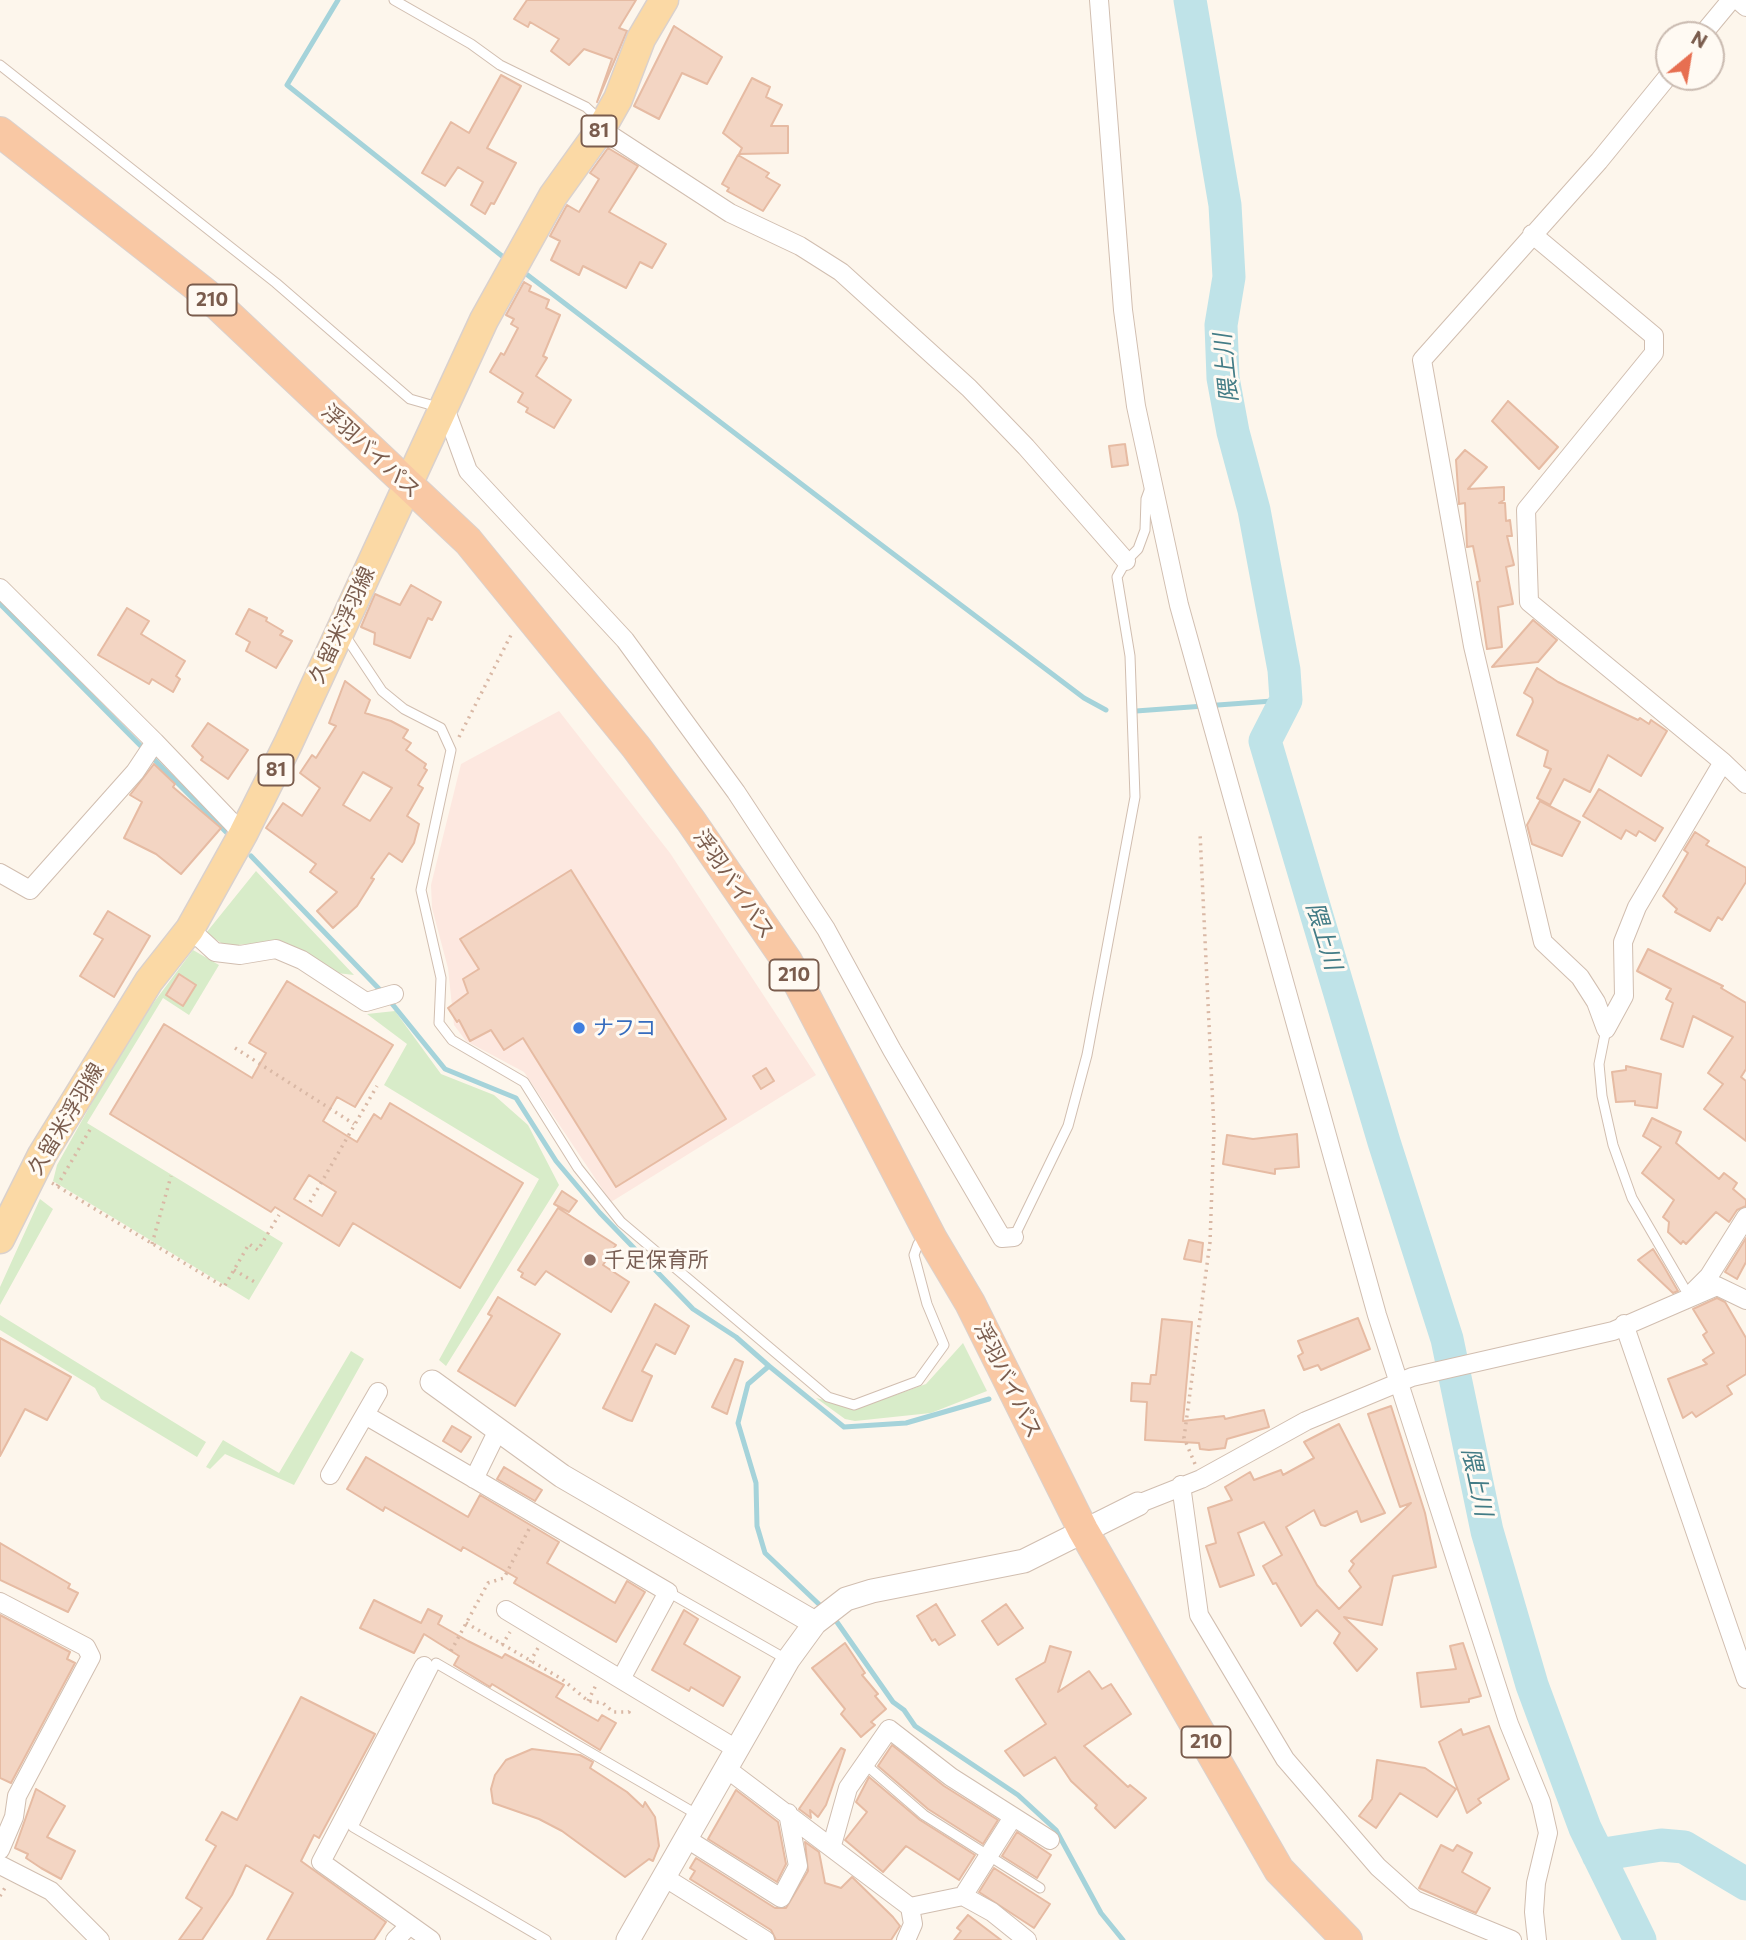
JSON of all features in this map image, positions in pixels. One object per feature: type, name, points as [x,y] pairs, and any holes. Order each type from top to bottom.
[{"type":"highway","name":"浮羽バイパス","points":[[0,132],[205,293],[468,541],[636,747],[691,821],[787,961],[932,1239],[970,1303],[1083,1530],[1279,1870],[1347,1940]]},
{"type":"main road","name":"久留米浮羽線","points":[[0,1239],[42,1155],[149,981],[190,929],[243,835],[484,320],[553,196],[618,99],[641,39],[664,0]]},
{"type":"street","points":[[1099,0],[1123,310],[1136,406],[1182,617],[1377,1315],[1406,1380],[1509,1724],[1541,1802],[1548,1833],[1536,1884],[1534,1912],[1537,1940]]},
{"type":"street","points":[[1714,21],[1731,0]]},
{"type":"street","points":[[1738,0],[1746,7]]},
{"type":"street","points":[[1606,1029],[1596,1002],[1580,977],[1544,942],[1473,646],[1422,360],[1599,161],[1656,91]]},
{"type":"street","points":[[602,126],[730,213],[800,246],[841,272],[969,388],[1026,447],[1126,561]]},
{"type":"street","points":[[1532,234],[1654,337],[1654,353],[1526,510],[1530,602],[1746,784]]},
{"type":"street","points":[[444,408],[468,471],[625,640],[736,792],[826,929],[917,1095],[1002,1238],[1014,1237]]},
{"type":"street","points":[[0,588],[155,742],[243,835]]},
{"type":"street","points":[[0,873],[30,890],[135,772],[155,742]]},
{"type":"street","points":[[1606,1029],[1624,996],[1623,942],[1637,907],[1723,762]]},
{"type":"street","points":[[190,929],[215,952],[240,955],[275,948],[302,960],[366,1002],[385,997]]},
{"type":"street","points":[[1689,1296],[1709,1276],[1746,1217]]},
{"type":"street","points":[[628,1940],[788,1660],[815,1623],[846,1600],[898,1585],[1024,1561],[1138,1504],[1201,1479],[1306,1421],[1406,1380],[1618,1327],[1717,1286],[1746,1300]]},
{"type":"street","points":[[1618,1327],[1746,1679]]},
{"type":"street","points":[[432,1382],[562,1476],[815,1623]]},
{"type":"street","points":[[330,1475],[367,1416],[378,1392]]},
{"type":"street","points":[[367,1416],[668,1592],[621,1679]]},
{"type":"street","points":[[474,1479],[498,1430]]},
{"type":"street","points":[[1181,1485],[1199,1615],[1285,1759],[1378,1867],[1415,1900],[1512,1940]]},
{"type":"street","points":[[0,1602],[86,1647],[91,1657],[17,1796],[14,1817],[0,1850]]},
{"type":"street","points":[[506,1610],[640,1690],[732,1759],[788,1813],[910,1906],[913,1924],[906,1940]]},
{"type":"street","points":[[424,1667],[321,1861],[431,1940]]},
{"type":"street","points":[[832,1845],[848,1788],[889,1728],[951,1777],[1050,1840]]},
{"type":"street","points":[[687,1839],[781,1898],[798,1866],[788,1813]]},
{"type":"street","points":[[963,1896],[1013,1816]]},
{"type":"street","points":[[0,1865],[51,1891],[100,1940]]},
{"type":"street","points":[[664,1877],[765,1940]]},
{"type":"street","points":[[910,1906],[963,1896],[992,1912],[1027,1940]]},
{"type":"street","points":[[394,1940],[410,1924]]},
{"type":"lane","points":[[394,0],[512,71],[586,107],[602,126]]},
{"type":"lane","points":[[0,65],[276,282],[410,400],[444,408]]},
{"type":"lane","points":[[1014,1237],[1068,1126],[1087,1055],[1135,797],[1129,656],[1117,577],[1126,561],[1138,550],[1145,530],[1146,499],[1152,483]]},
{"type":"lane","points":[[341,629],[382,691],[404,709],[440,728],[451,751],[421,890],[441,978],[439,1023],[452,1040],[524,1082],[578,1168],[621,1222],[828,1397],[854,1405],[918,1381],[944,1345],[927,1304],[914,1255],[918,1244],[932,1239]]},
{"type":"lane","points":[[1606,1029],[1599,1064],[1602,1097],[1613,1145],[1632,1198],[1689,1296]]},
{"type":"lane","points":[[668,1592],[788,1660]]},
{"type":"lane","points":[[546,1940],[354,1827],[436,1663],[699,1816]]},
{"type":"lane","points":[[865,1764],[924,1815],[1040,1888]]},
{"type":"path","points":[[451,751],[512,633]]},
{"type":"path","points":[[1200,833],[1214,1130],[1210,1242],[1184,1438],[1201,1479]]},
{"type":"path","points":[[234,1048],[354,1124]]},
{"type":"path","points":[[310,1202],[377,1086]]},
{"type":"path","points":[[57,1186],[92,1128]]},
{"type":"path","points":[[152,1244],[171,1176]]},
{"type":"path","points":[[44,1178],[224,1287],[249,1244],[258,1250],[279,1214]]},
{"type":"path","points":[[234,1270],[258,1284]]},
{"type":"path","points":[[451,1651],[488,1583],[504,1578],[536,1515]]},
{"type":"path","points":[[466,1623],[562,1679],[588,1702],[603,1703],[613,1712],[629,1712],[640,1690]]},
{"type":"shaded area","points":[[559,711],[670,853],[816,1075],[611,1202],[524,1072],[466,1041],[454,1025],[448,968],[432,908],[431,885],[461,764]]},
{"type":"green space","points":[[256,871],[354,975],[337,973],[280,941],[226,946],[206,933]]},
{"type":"green space","points":[[193,950],[219,965],[189,1015],[163,998],[87,1123],[283,1243],[249,1300],[53,1181],[57,1165],[131,1033]]},
{"type":"green space","points":[[395,1011],[441,1074],[494,1095],[528,1125],[559,1185],[446,1366],[439,1360],[539,1179],[384,1085],[407,1044],[367,1014]]},
{"type":"green space","points":[[40,1199],[53,1209],[0,1305],[0,1287]]},
{"type":"green space","points":[[0,1315],[206,1442],[197,1457],[101,1399],[95,1388],[0,1330]]},
{"type":"green space","points":[[963,1343],[987,1391],[931,1413],[855,1421],[845,1419],[816,1398],[859,1408],[926,1384]]},
{"type":"green space","points":[[351,1351],[364,1359],[294,1485],[225,1454],[210,1469],[206,1467],[223,1440],[279,1473]]},
{"type":"building","points":[[527,0],[636,0],[619,28],[627,31],[597,102],[612,59],[584,49],[569,65],[551,51],[559,39],[530,22],[528,27],[514,19]]},
{"type":"building","points":[[674,26],[722,57],[707,84],[682,73],[659,119],[634,106]]},
{"type":"building","points":[[501,75],[521,86],[487,148],[516,163],[494,204],[491,203],[485,214],[471,205],[483,182],[458,167],[445,186],[422,173],[451,122],[469,133]]},
{"type":"building","points":[[752,78],[770,87],[766,97],[782,105],[771,126],[788,126],[788,153],[739,154],[742,148],[723,133]]},
{"type":"building","points":[[608,148],[638,166],[609,212],[666,244],[652,268],[640,262],[626,288],[583,266],[579,275],[551,260],[560,241],[550,236],[567,205],[579,212],[599,179],[590,173]]},
{"type":"building","points":[[738,155],[769,173],[766,177],[780,185],[763,211],[727,191],[729,188],[722,184]]},
{"type":"building","points":[[524,282],[531,286],[529,291],[549,300],[546,308],[560,315],[543,356],[547,358],[536,376],[571,400],[554,428],[526,412],[528,408],[518,402],[523,393],[490,372],[501,353],[504,355],[518,328],[511,324],[514,319],[506,315]]},
{"type":"building","points":[[1508,401],[1558,447],[1539,469],[1492,421]]},
{"type":"building","points":[[1125,444],[1128,465],[1112,467],[1109,446]]},
{"type":"building","points":[[1465,450],[1487,467],[1468,489],[1504,487],[1504,500],[1499,503],[1505,503],[1506,521],[1510,520],[1512,536],[1507,536],[1514,565],[1506,567],[1513,604],[1498,607],[1502,647],[1487,649],[1477,582],[1480,581],[1473,546],[1467,547],[1465,503],[1459,504],[1456,460]]},
{"type":"building","points":[[411,585],[441,602],[432,620],[428,618],[410,658],[374,644],[375,633],[361,627],[375,594],[400,605]]},
{"type":"building","points":[[127,608],[149,621],[141,634],[185,661],[176,676],[180,679],[173,692],[152,679],[149,684],[98,655]]},
{"type":"building","points":[[249,609],[267,618],[266,621],[283,631],[280,635],[292,641],[276,668],[246,651],[250,642],[236,634]]},
{"type":"building","points":[[1533,620],[1557,640],[1538,662],[1492,667]]},
{"type":"building","points":[[1537,668],[1558,682],[1638,720],[1640,718],[1649,724],[1651,720],[1667,731],[1641,776],[1608,755],[1590,792],[1564,779],[1550,805],[1537,798],[1551,769],[1544,766],[1548,751],[1517,735],[1533,702],[1532,698],[1524,693]]},
{"type":"building","points":[[345,681],[370,700],[365,713],[391,721],[408,730],[403,738],[411,743],[406,750],[426,764],[424,768],[427,770],[418,785],[423,788],[407,816],[419,824],[414,843],[402,862],[389,853],[371,878],[374,879],[357,906],[333,928],[317,911],[337,892],[310,872],[316,864],[266,828],[283,803],[302,816],[320,788],[300,773],[312,755],[316,758],[336,726],[329,723]],"holes":[[[363,772],[392,788],[370,821],[343,805]]]},
{"type":"building","points":[[208,723],[248,750],[228,779],[201,760],[203,757],[192,746]]},
{"type":"building","points":[[154,764],[175,784],[173,787],[221,828],[181,874],[156,854],[124,838],[142,802],[130,795]]},
{"type":"building","points":[[1599,789],[1663,828],[1655,841],[1639,831],[1636,836],[1626,830],[1621,839],[1583,816]]},
{"type":"building","points":[[1540,801],[1580,822],[1562,856],[1532,844],[1527,825]]},
{"type":"building","points":[[1695,832],[1709,841],[1706,845],[1746,868],[1746,882],[1722,920],[1718,917],[1710,931],[1675,912],[1677,909],[1663,896],[1688,853],[1684,850]]},
{"type":"building","name":"ナフコ","points":[[571,870],[726,1119],[616,1187],[523,1038],[504,1050],[491,1030],[470,1041],[459,1020],[457,1022],[448,1008],[468,993],[463,979],[479,969],[460,939]]},
{"type":"building","points":[[108,911],[150,936],[114,997],[80,976],[103,939],[94,934]]},
{"type":"building","points":[[1648,949],[1723,986],[1721,988],[1746,1003],[1746,1069],[1741,1077],[1746,1081],[1746,1141],[1704,1109],[1723,1084],[1708,1073],[1733,1037],[1693,1016],[1683,1047],[1661,1039],[1673,1003],[1666,999],[1671,989],[1637,971]]},
{"type":"building","points":[[179,974],[196,985],[183,1006],[166,995]]},
{"type":"building","points":[[287,981],[393,1045],[355,1107],[337,1097],[323,1121],[357,1142],[374,1114],[381,1119],[390,1103],[523,1183],[460,1288],[353,1223],[339,1246],[275,1207],[271,1212],[110,1114],[164,1024],[252,1078],[266,1053],[249,1043]],"holes":[[[309,1175],[336,1192],[322,1216],[294,1199]]]},
{"type":"building","points":[[1626,1066],[1661,1074],[1657,1108],[1635,1105],[1635,1101],[1616,1102],[1612,1072],[1626,1070]]},
{"type":"building","points":[[766,1068],[774,1081],[761,1089],[753,1076]]},
{"type":"building","points":[[1652,1118],[1681,1132],[1676,1143],[1719,1179],[1724,1173],[1737,1183],[1733,1189],[1746,1200],[1746,1206],[1737,1210],[1729,1222],[1716,1212],[1686,1244],[1683,1241],[1681,1244],[1668,1232],[1669,1222],[1663,1217],[1674,1200],[1642,1173],[1661,1147],[1643,1136]]},
{"type":"building","points":[[1297,1134],[1299,1167],[1275,1169],[1275,1174],[1223,1164],[1227,1135],[1253,1139]]},
{"type":"building","points":[[562,1191],[577,1201],[569,1212],[554,1204]]},
{"type":"building","points":[[558,1208],[616,1245],[603,1265],[629,1282],[611,1312],[546,1271],[535,1285],[521,1277],[523,1273],[518,1270]]},
{"type":"building","points":[[1746,1238],[1746,1262],[1737,1279],[1725,1272]]},
{"type":"building","points":[[1189,1240],[1203,1243],[1201,1262],[1184,1259]]},
{"type":"building","points":[[1653,1249],[1678,1291],[1673,1293],[1638,1260]]},
{"type":"building","points":[[498,1297],[560,1334],[515,1406],[458,1371],[492,1316],[488,1314]]},
{"type":"building","points":[[1717,1298],[1725,1302],[1746,1338],[1746,1374],[1727,1386],[1732,1394],[1696,1417],[1692,1412],[1683,1418],[1668,1379],[1707,1364],[1703,1360],[1714,1353],[1703,1335],[1707,1332],[1693,1309]]},
{"type":"building","points":[[655,1304],[689,1326],[675,1354],[656,1344],[642,1371],[652,1376],[632,1421],[603,1408]]},
{"type":"building","points":[[1358,1318],[1370,1349],[1321,1370],[1318,1365],[1304,1370],[1298,1356],[1303,1353],[1298,1341]]},
{"type":"building","points":[[1162,1319],[1192,1322],[1183,1421],[1224,1416],[1225,1419],[1264,1410],[1269,1427],[1227,1439],[1225,1448],[1209,1450],[1200,1449],[1199,1443],[1145,1440],[1147,1402],[1131,1401],[1132,1383],[1150,1384],[1151,1375],[1156,1375]]},
{"type":"building","points":[[0,1338],[71,1377],[47,1420],[25,1409],[0,1456]]},
{"type":"building","points":[[735,1359],[743,1362],[727,1414],[712,1407]]},
{"type":"building","points":[[1391,1406],[1425,1513],[1436,1567],[1393,1576],[1382,1625],[1344,1617],[1377,1649],[1357,1671],[1334,1643],[1340,1633],[1317,1610],[1301,1626],[1276,1583],[1273,1584],[1263,1566],[1282,1555],[1264,1522],[1238,1533],[1254,1575],[1220,1587],[1206,1546],[1216,1543],[1208,1508],[1232,1500],[1225,1487],[1250,1472],[1254,1480],[1281,1470],[1283,1475],[1314,1458],[1304,1442],[1339,1424],[1385,1513],[1361,1522],[1357,1511],[1325,1526],[1321,1525],[1314,1510],[1286,1527],[1317,1585],[1339,1609],[1361,1587],[1349,1571],[1354,1564],[1351,1561],[1411,1503],[1400,1507],[1368,1414]]},
{"type":"building","points":[[452,1426],[471,1437],[461,1452],[443,1441]]},
{"type":"building","points":[[366,1457],[468,1517],[480,1495],[559,1542],[547,1563],[615,1603],[627,1581],[645,1592],[616,1642],[514,1583],[517,1578],[463,1547],[461,1551],[385,1507],[383,1511],[347,1489]]},
{"type":"building","points":[[504,1467],[542,1490],[535,1501],[497,1479]]},
{"type":"building","points":[[0,1543],[70,1584],[68,1588],[78,1593],[68,1612],[0,1580]]},
{"type":"building","points":[[374,1600],[421,1623],[428,1609],[442,1616],[438,1624],[468,1641],[502,1658],[505,1654],[564,1685],[556,1697],[598,1721],[602,1715],[616,1723],[600,1750],[492,1684],[490,1687],[454,1665],[459,1656],[424,1634],[414,1653],[360,1628]]},
{"type":"building","points":[[936,1604],[955,1635],[939,1645],[935,1639],[932,1641],[917,1616]]},
{"type":"building","points":[[1006,1604],[1023,1628],[998,1645],[982,1621]]},
{"type":"building","points":[[684,1610],[698,1619],[684,1644],[740,1677],[723,1706],[691,1687],[689,1691],[652,1670]]},
{"type":"building","points":[[0,1615],[70,1652],[67,1659],[75,1663],[11,1783],[0,1778]]},
{"type":"building","points":[[845,1643],[865,1673],[862,1675],[878,1694],[875,1696],[886,1709],[871,1722],[875,1725],[861,1737],[841,1714],[845,1709],[812,1668]]},
{"type":"building","points":[[1463,1643],[1481,1696],[1469,1699],[1469,1702],[1421,1707],[1417,1673],[1456,1669],[1450,1646]]},
{"type":"building","points":[[1050,1646],[1071,1652],[1058,1692],[1089,1671],[1102,1689],[1111,1684],[1131,1714],[1084,1746],[1128,1787],[1130,1785],[1146,1798],[1115,1828],[1095,1808],[1097,1805],[1071,1781],[1055,1757],[1024,1776],[1005,1751],[1046,1724],[1016,1679],[1045,1662]]},
{"type":"building","points":[[301,1697],[375,1734],[319,1838],[314,1835],[301,1861],[386,1922],[374,1940],[267,1940],[293,1893],[246,1865],[232,1895],[202,1940],[179,1940],[202,1908],[186,1898],[216,1846],[206,1840],[222,1812],[237,1820]]},
{"type":"building","points":[[1489,1726],[1509,1779],[1478,1799],[1481,1803],[1467,1813],[1439,1742],[1461,1729],[1463,1735]]},
{"type":"building","points":[[892,1745],[944,1786],[998,1820],[983,1844],[928,1809],[878,1766]]},
{"type":"building","points":[[841,1748],[845,1750],[826,1805],[818,1817],[810,1810],[811,1818],[799,1809]]},
{"type":"building","points":[[532,1749],[580,1755],[593,1762],[590,1768],[627,1792],[643,1807],[645,1802],[655,1817],[659,1846],[653,1861],[649,1859],[625,1877],[562,1831],[539,1819],[493,1803],[491,1789],[495,1775],[506,1760]]},
{"type":"building","points":[[1377,1760],[1425,1768],[1456,1789],[1437,1817],[1400,1793],[1376,1828],[1359,1816],[1372,1799]]},
{"type":"building","points":[[869,1777],[920,1820],[975,1855],[959,1880],[906,1846],[883,1872],[845,1840],[867,1812],[856,1802]]},
{"type":"building","points":[[36,1789],[65,1806],[47,1837],[75,1851],[61,1879],[26,1858],[28,1854],[15,1848]]},
{"type":"building","points":[[736,1790],[778,1822],[786,1864],[777,1882],[708,1839]]},
{"type":"building","points":[[1017,1832],[1051,1855],[1037,1878],[1002,1856]]},
{"type":"building","points":[[805,1842],[819,1852],[825,1883],[841,1888],[852,1877],[893,1917],[900,1926],[891,1940],[776,1940],[771,1930],[690,1879],[695,1871],[690,1868],[696,1858],[775,1908],[786,1908],[808,1871]]},
{"type":"building","points":[[1441,1845],[1453,1851],[1457,1845],[1472,1853],[1462,1872],[1490,1888],[1476,1913],[1419,1888]]},
{"type":"building","points":[[994,1868],[1050,1904],[1034,1928],[979,1892]]},
{"type":"building","points":[[968,1915],[1001,1940],[954,1940],[961,1931],[957,1928]]},
{"type":"waterway","points":[[338,0],[287,85],[507,260]]},
{"type":"waterway","name":"隈上川","points":[[1190,0],[1225,205],[1229,277],[1221,325],[1223,378],[1233,432],[1254,510],[1284,670],[1286,700],[1265,741],[1384,1142],[1447,1339],[1487,1531],[1532,1685],[1585,1828],[1640,1940]]},
{"type":"waterway","points":[[521,270],[1084,698],[1106,710]]},
{"type":"waterway","points":[[0,604],[231,837]]},
{"type":"waterway","points":[[1136,711],[1286,700]]},
{"type":"waterway","points":[[251,856],[383,993]]},
{"type":"waterway","points":[[389,1000],[445,1069],[516,1098],[556,1161],[600,1213],[693,1309],[736,1337],[769,1366],[748,1384],[738,1423],[756,1483],[757,1526],[765,1553],[824,1609]]},
{"type":"waterway","points":[[769,1366],[844,1427],[906,1423],[989,1399]]},
{"type":"waterway","points":[[832,1615],[893,1702],[904,1710],[915,1726],[1018,1795],[1056,1830],[1101,1913],[1123,1940]]},
{"type":"waterway","name":"隈上川","points":[[1598,1855],[1661,1845],[1684,1847],[1746,1884]]},
{"type":"place","name":"ナフコ","points":[[579,1028]]},
{"type":"place","name":"千足保育所","points":[[590,1260]]}]
